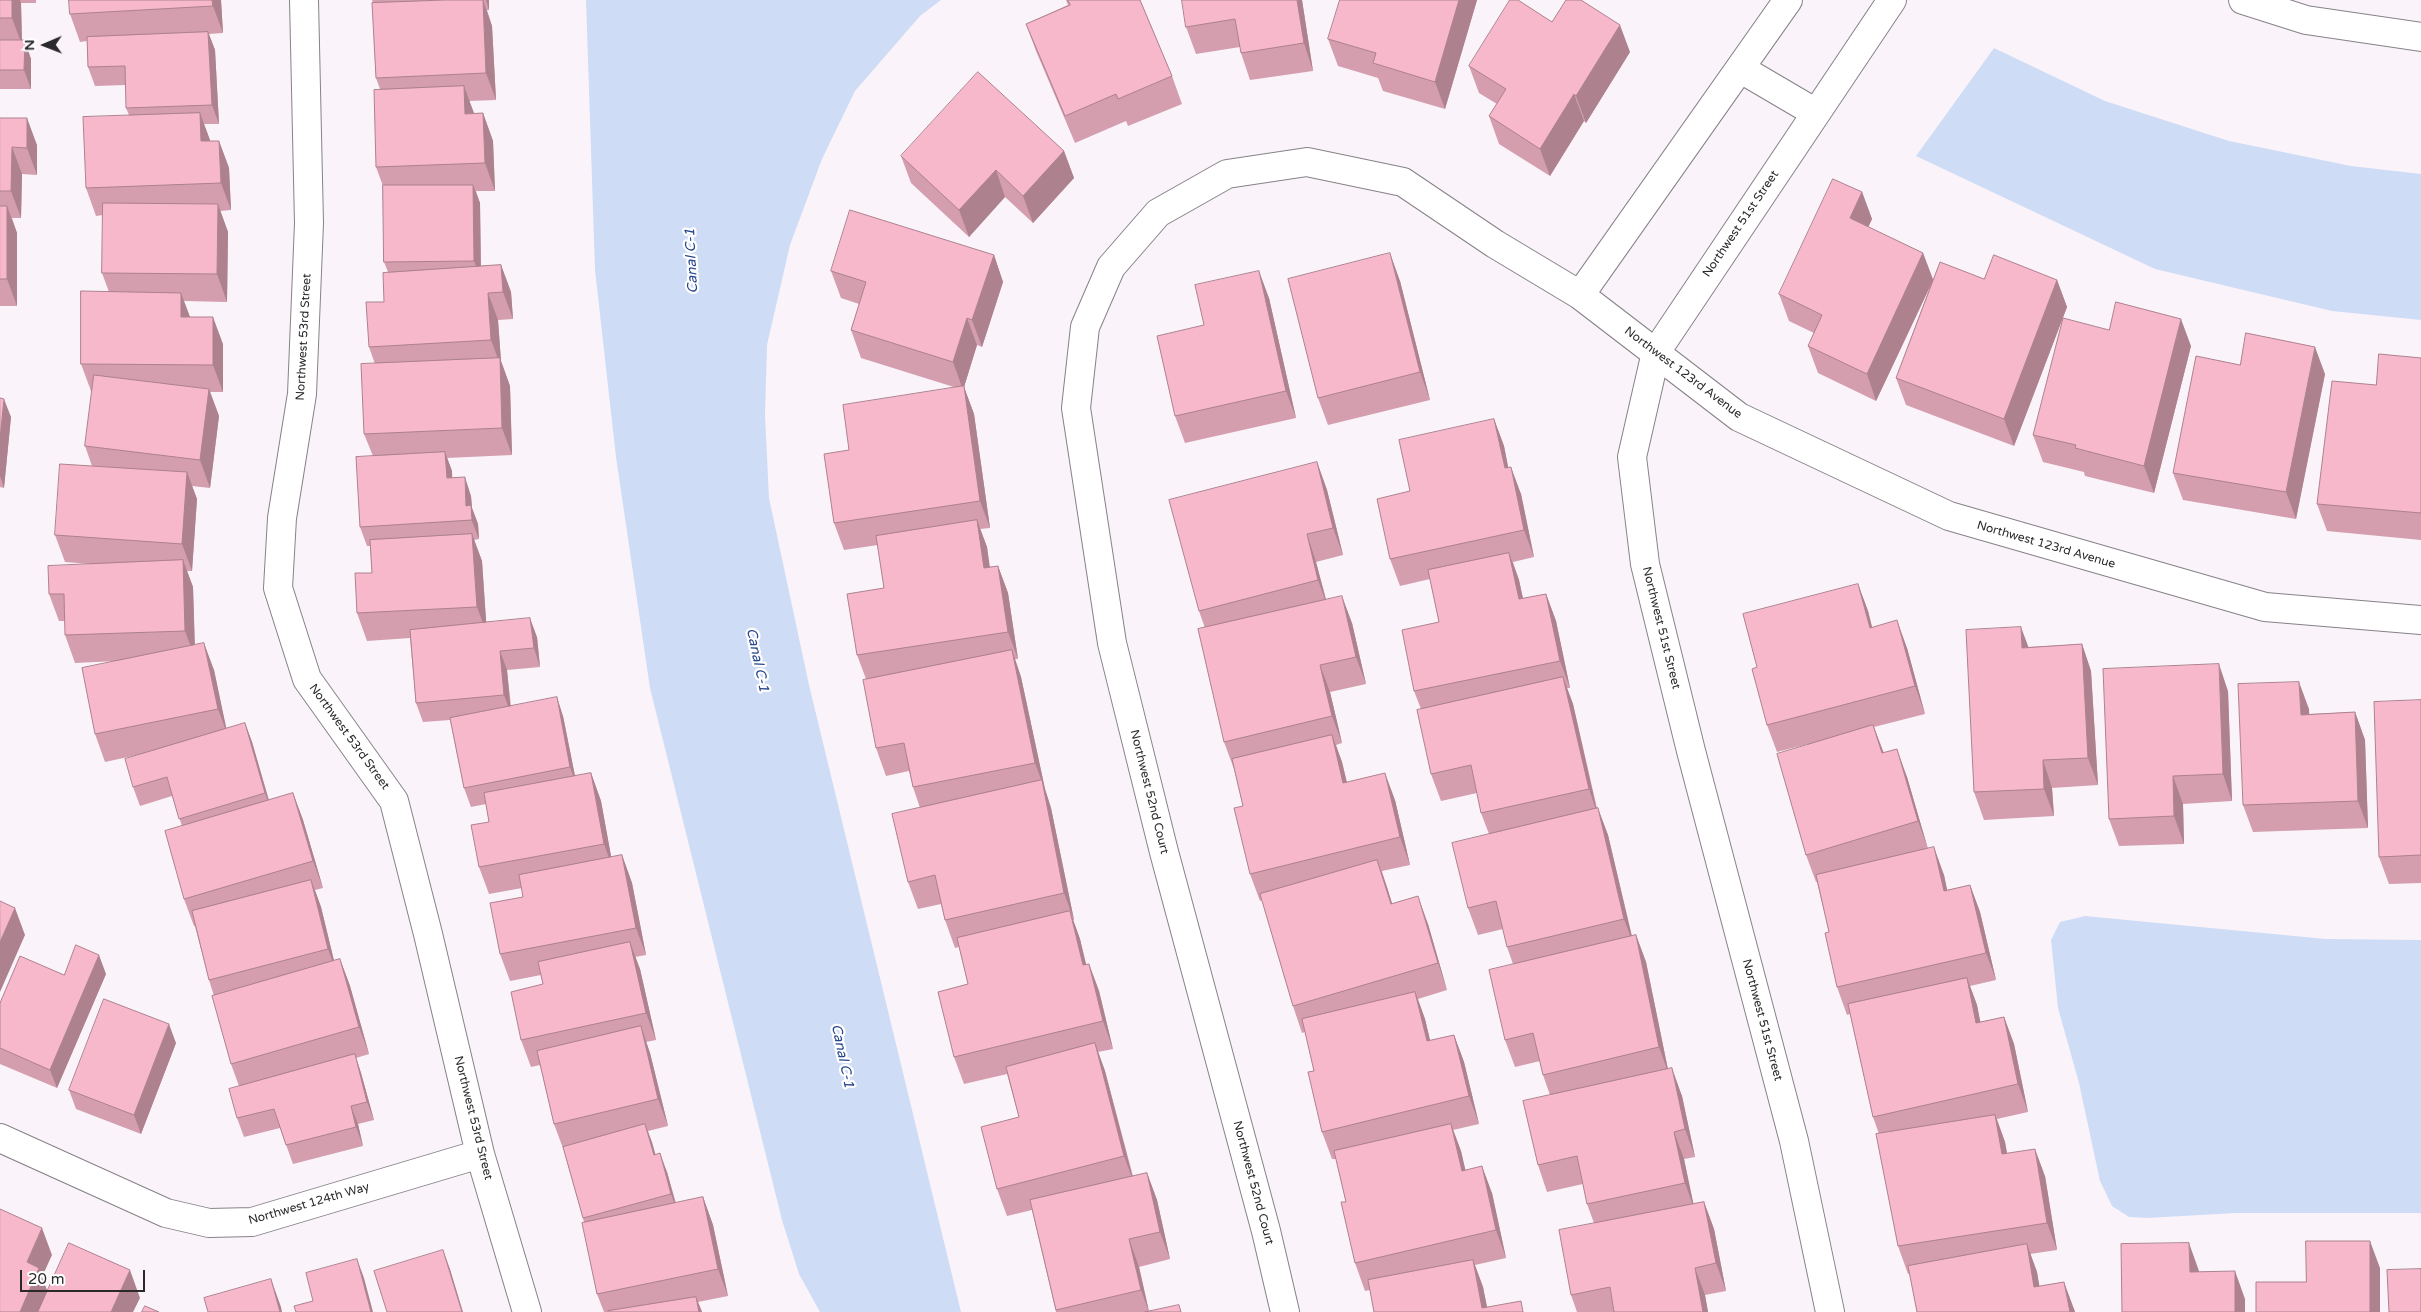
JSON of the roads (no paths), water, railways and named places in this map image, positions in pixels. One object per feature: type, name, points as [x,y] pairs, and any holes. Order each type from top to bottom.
[{"type":"street","name":"Northwest 53rd Street","points":[[304,0],[309,223],[302,394],[282,518],[278,588],[307,679],[394,801],[480,1154],[527,1312]]},
{"type":"street","points":[[1580,295],[1788,0]]},
{"type":"street","name":"Northwest 51st Street","points":[[1830,1312],[1794,1141],[1691,752],[1645,564],[1632,457],[1656,352],[1892,0]]},
{"type":"street","points":[[2243,0],[2306,20],[2421,37]]},
{"type":"street","points":[[1741,69],[1816,112]]},
{"type":"street","name":"Northwest 123rd Avenue","points":[[1111,268],[1158,213],[1227,174],[1307,162],[1403,182],[1495,244],[1580,295],[1739,417],[1948,516],[2265,607],[2421,620]]},
{"type":"street","name":"Northwest 52nd Court","points":[[1111,268],[1085,327],[1076,408],[1112,643],[1164,852],[1266,1231],[1285,1312]]},
{"type":"street","name":"Northwest 124th Way","points":[[0,1138],[166,1213],[209,1223],[252,1222],[480,1154]]},
{"type":"water","name":"Canal C-1","points":[[586,0],[941,0],[920,16],[855,91],[822,159],[790,245],[767,345],[765,415],[769,498],[809,685],[961,1312],[820,1312],[799,1274],[782,1220],[650,688],[616,457],[595,270]]},
{"type":"water","points":[[1994,48],[2105,101],[2229,141],[2351,166],[2421,174],[2421,320],[2332,311],[2155,269],[1916,156]]},
{"type":"water","points":[[2085,916],[2326,939],[2421,940],[2421,1213],[2236,1213],[2147,1218],[2129,1217],[2112,1206],[2100,1181],[2079,1083],[2058,1008],[2051,940],[2060,922]]}]
